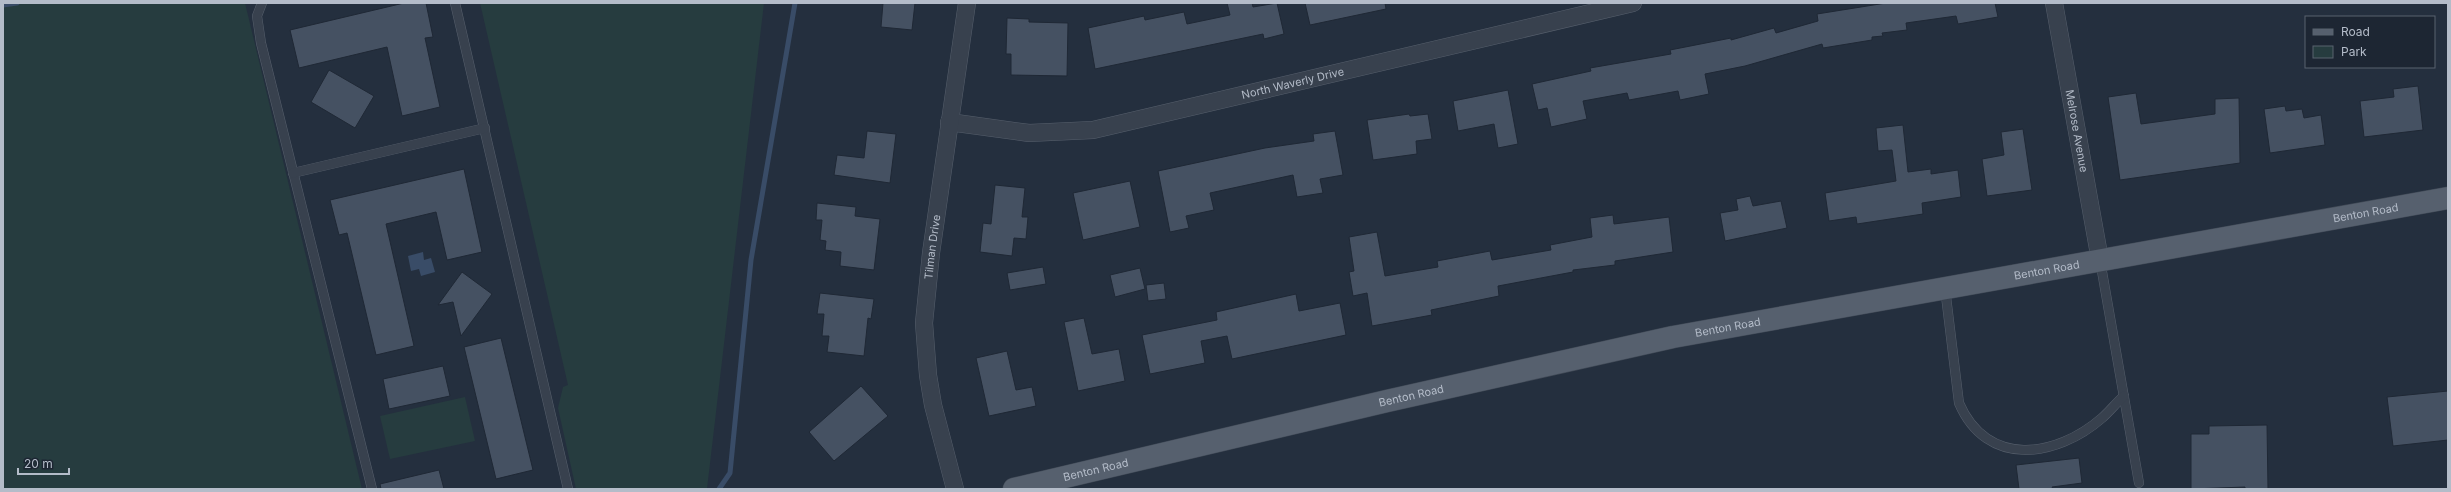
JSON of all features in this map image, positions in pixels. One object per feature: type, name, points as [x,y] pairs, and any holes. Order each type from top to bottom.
[{"type":"main road","name":"Benton Road","points":[[1014,489],[1387,401],[1673,337],[1944,287],[2448,198]]},
{"type":"street","name":"Tilman Drive","points":[[955,489],[932,398],[924,323],[931,253],[949,122],[968,3]]},
{"type":"street","name":"North Waverly Drive","points":[[949,122],[1029,133],[1093,130],[1633,3]]},
{"type":"street","name":"Melrose Avenue","points":[[2054,3],[2100,260]]},
{"type":"lane","points":[[262,3],[257,16],[261,43],[372,489]]},
{"type":"lane","points":[[454,3],[485,128],[568,489]]},
{"type":"lane","points":[[293,173],[485,128]]},
{"type":"lane","points":[[2100,260],[2139,484]]},
{"type":"lane","points":[[1944,287],[1959,403],[1966,419],[1978,433],[1994,444],[2018,450],[2054,444],[2082,431],[2102,418],[2124,396]]},
{"type":"green space","points":[[14,3],[245,3],[362,489],[3,489],[3,5]]},
{"type":"green space","points":[[480,3],[764,3],[707,489],[576,489],[558,408],[563,387],[568,385]]},
{"type":"green space","points":[[465,397],[475,441],[390,459],[380,416]]},
{"type":"water","points":[[423,252],[424,260],[431,258],[435,272],[421,276],[419,269],[411,271],[408,256]]},
{"type":"building","points":[[404,3],[426,3],[433,37],[425,38],[440,107],[402,116],[387,47],[299,68],[290,30]]},
{"type":"building","points":[[883,3],[915,3],[912,30],[881,27]]},
{"type":"building","points":[[1227,3],[1252,3],[1253,7],[1277,3],[1284,34],[1264,39],[1263,34],[1095,69],[1088,28],[1144,16],[1145,20],[1184,12],[1187,24],[1230,15]]},
{"type":"building","points":[[1305,3],[1385,3],[1386,9],[1310,25]]},
{"type":"building","points":[[1886,3],[1995,3],[1998,17],[1958,24],[1956,16],[1906,23],[1907,30],[1882,33],[1883,36],[1872,37],[1872,40],[1823,48],[1822,44],[1745,66],[1705,74],[1709,94],[1680,100],[1678,91],[1629,100],[1627,93],[1583,101],[1587,119],[1551,127],[1547,108],[1538,110],[1532,84],[1591,71],[1590,68],[1671,54],[1670,50],[1731,38],[1731,40],[1774,28],[1776,33],[1818,21],[1817,14]]},
{"type":"building","points":[[1007,18],[1029,19],[1029,22],[1068,23],[1067,76],[1011,75],[1011,54],[1006,54]]},
{"type":"building","points":[[329,70],[374,96],[355,128],[311,102]]},
{"type":"building","points":[[2418,86],[2423,130],[2364,137],[2360,101],[2394,97],[2393,89]]},
{"type":"building","points":[[1508,90],[1518,144],[1498,148],[1494,124],[1458,131],[1453,101]]},
{"type":"building","points":[[2136,93],[2141,124],[2215,114],[2215,99],[2239,98],[2240,163],[2120,180],[2108,97]]},
{"type":"building","points":[[2285,106],[2286,111],[2302,109],[2304,118],[2321,115],[2325,145],[2270,153],[2264,109]]},
{"type":"building","points":[[1409,114],[1410,116],[1428,114],[1432,139],[1416,141],[1417,154],[1373,160],[1367,120]]},
{"type":"building","points":[[1903,125],[1908,172],[1931,169],[1931,174],[1958,170],[1961,197],[1922,203],[1923,214],[1857,224],[1856,217],[1829,221],[1825,193],[1896,181],[1892,150],[1878,151],[1876,128]]},
{"type":"building","points":[[2023,129],[2032,190],[1987,196],[1982,159],[2004,155],[2001,132]]},
{"type":"building","points":[[867,131],[896,134],[890,183],[834,175],[837,155],[864,158]]},
{"type":"building","points":[[1335,131],[1343,175],[1320,179],[1323,193],[1297,197],[1293,175],[1210,193],[1214,210],[1186,216],[1189,228],[1170,232],[1158,171],[1265,148],[1314,141],[1313,134]]},
{"type":"building","points":[[464,169],[482,252],[447,260],[436,212],[386,224],[414,346],[376,355],[347,233],[339,235],[330,200]]},
{"type":"building","points":[[1130,181],[1140,227],[1083,240],[1073,193]]},
{"type":"building","points":[[995,185],[1025,188],[1022,217],[1028,217],[1026,239],[1014,238],[1012,256],[980,252],[983,223],[991,224]]},
{"type":"building","points":[[1750,196],[1753,206],[1781,201],[1787,228],[1725,241],[1720,213],[1738,210],[1736,199]]},
{"type":"building","points":[[817,203],[856,207],[855,216],[880,219],[874,270],[840,266],[841,252],[825,250],[826,241],[820,240],[822,220],[816,220]]},
{"type":"building","points":[[1613,215],[1614,224],[1669,217],[1673,252],[1615,261],[1615,265],[1573,270],[1573,272],[1498,286],[1499,296],[1431,310],[1432,315],[1372,326],[1367,293],[1353,296],[1349,272],[1354,271],[1349,237],[1377,232],[1385,276],[1438,267],[1437,261],[1490,251],[1492,260],[1551,250],[1550,245],[1592,237],[1590,218]]},
{"type":"building","points":[[1043,267],[1046,284],[1010,290],[1007,273]]},
{"type":"building","points":[[1140,268],[1145,289],[1115,297],[1110,275]]},
{"type":"building","points":[[462,272],[492,294],[461,336],[453,302],[438,305]]},
{"type":"building","points":[[1164,283],[1166,299],[1148,301],[1146,285]]},
{"type":"building","points":[[820,293],[874,299],[871,319],[868,318],[864,356],[827,352],[829,336],[822,336],[824,314],[817,314]]},
{"type":"building","points":[[1296,294],[1299,311],[1340,303],[1346,335],[1232,359],[1227,336],[1201,341],[1205,363],[1150,374],[1142,335],[1217,320],[1216,312]]},
{"type":"building","points":[[1084,318],[1092,354],[1119,349],[1125,381],[1078,391],[1064,322]]},
{"type":"building","points":[[501,338],[533,470],[496,479],[464,347]]},
{"type":"building","points":[[1007,351],[1016,390],[1032,387],[1036,406],[989,416],[976,358]]},
{"type":"building","points":[[443,366],[450,396],[389,409],[383,379]]},
{"type":"building","points":[[861,386],[888,416],[834,461],[809,432]]},
{"type":"building","points":[[2448,391],[2448,440],[2393,446],[2387,397]]},
{"type":"building","points":[[2267,425],[2268,489],[2245,489],[2245,487],[2191,489],[2191,434],[2209,434],[2209,426]]},
{"type":"building","points":[[2079,458],[2082,483],[2052,487],[2053,489],[2019,489],[2016,465]]},
{"type":"building","points":[[439,470],[444,489],[381,489],[380,484]]},
{"type":"waterway","points":[[3,5],[17,3]]},
{"type":"waterway","points":[[719,489],[730,473],[751,260],[795,3]]}]
